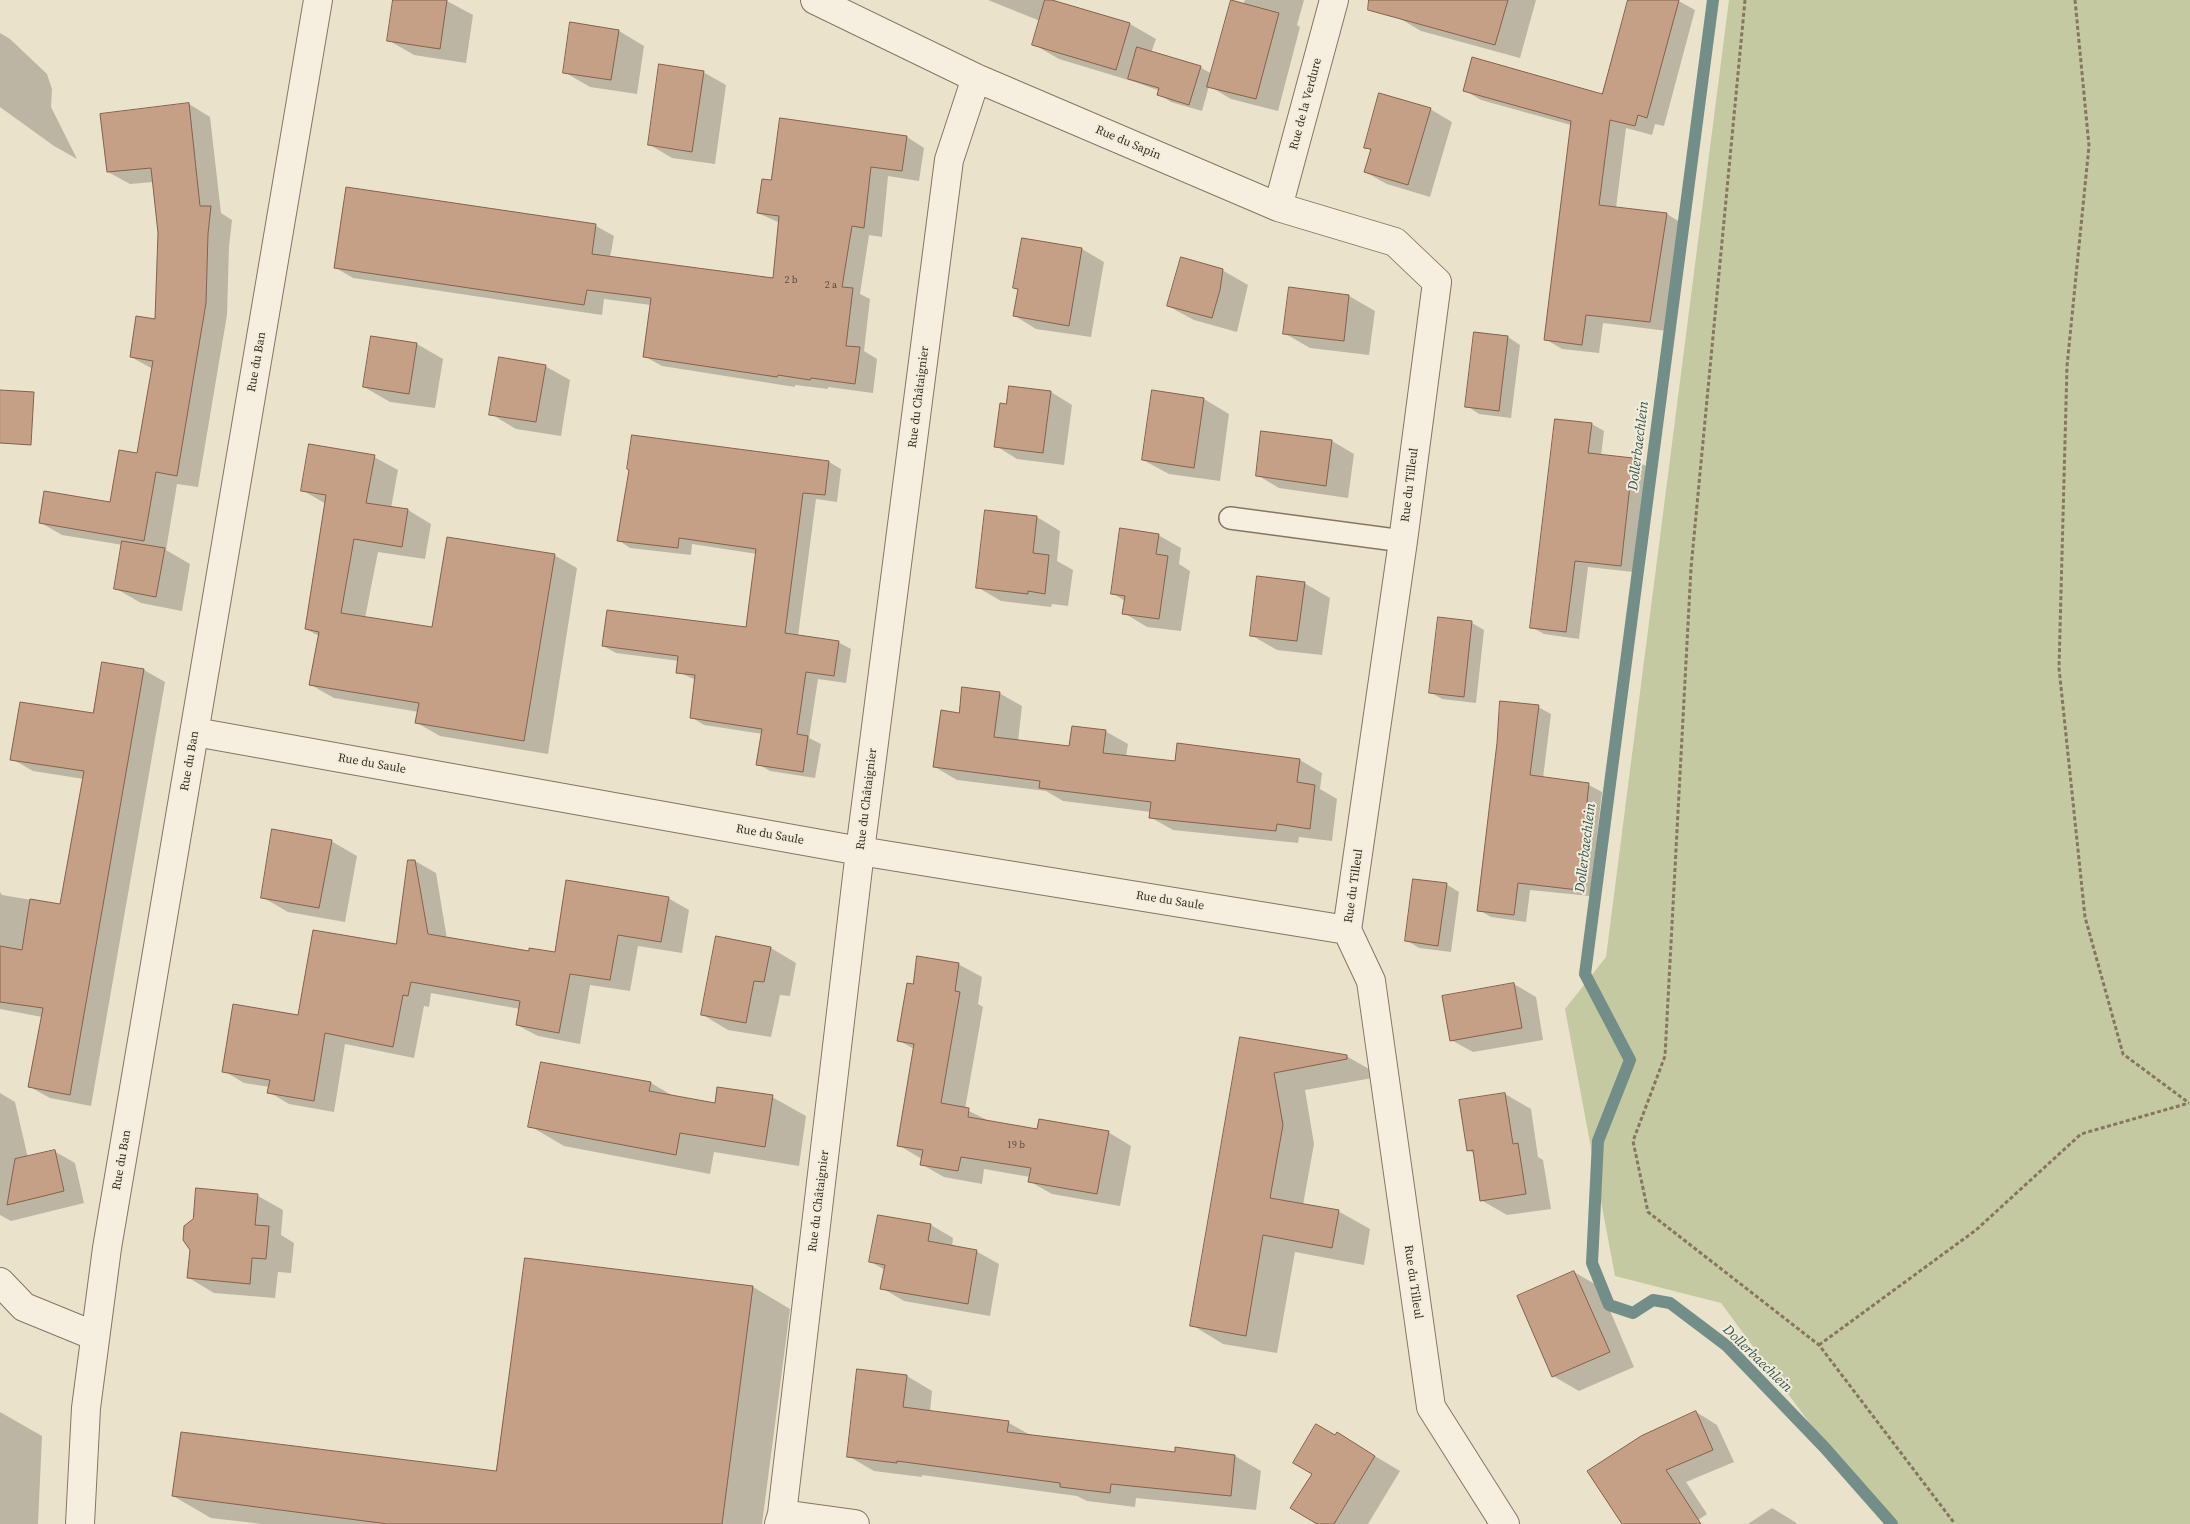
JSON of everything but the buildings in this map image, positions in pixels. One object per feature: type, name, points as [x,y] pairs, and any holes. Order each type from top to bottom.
[{"type":"street","name":"Rue du Ban","points":[[80,1524],[86,1408],[107,1248],[318,0]]},
{"type":"street","name":"Rue du Sapin","points":[[815,0],[976,78],[1278,207],[1395,242],[1437,282]]},
{"type":"street","name":"Rue de la Verdure","points":[[1278,207],[1334,0]]},
{"type":"street","name":"Rue du Châtaignier","points":[[781,1519],[860,852],[949,160],[976,78]]},
{"type":"street","name":"Rue du Tilleul","points":[[1437,282],[1403,540],[1347,930],[1371,981],[1431,1408],[1505,1524]]},
{"type":"street","name":"Rue du Saule","points":[[195,732],[860,852],[1347,930]]},
{"type":"street","points":[[0,1282],[24,1306],[95,1336]]},
{"type":"street","points":[[781,1519],[855,1524]]},
{"type":"lane","points":[[1230,518],[1403,540]]},
{"type":"path","points":[[1746,0],[1691,568],[1665,1056],[1633,1141],[1648,1212],[1819,1345],[1955,1524]]},
{"type":"path","points":[[2074,0],[2088,146],[2067,366],[2060,668],[2085,917],[2123,1054],[2190,1103]]},
{"type":"path","points":[[1819,1345],[1976,1230],[2081,1134],[2190,1103]]},
{"type":"green space","points":[[1729,0],[2190,0],[2190,1524],[1884,1524],[1721,1303],[1615,1276],[1565,1009],[1606,957]]},
{"type":"waterway","name":"Dollerbaechlein","points":[[1713,0],[1585,974],[1630,1060],[1598,1141],[1592,1263],[1609,1305],[1633,1313],[1653,1300],[1670,1303],[1727,1346],[1825,1448],[1892,1524]]}]
